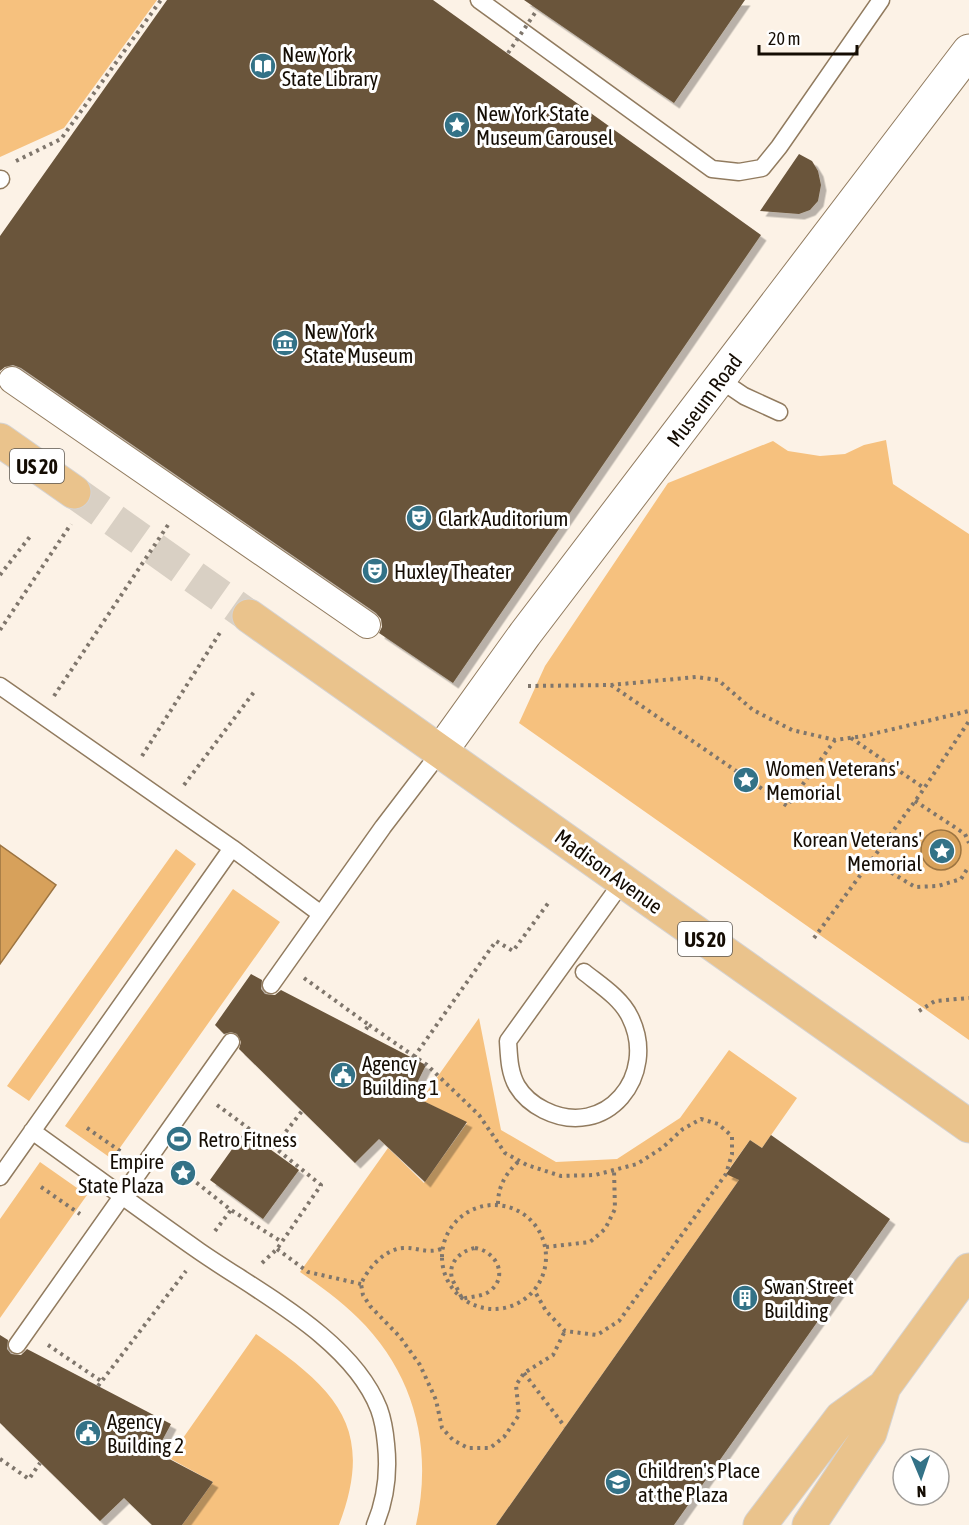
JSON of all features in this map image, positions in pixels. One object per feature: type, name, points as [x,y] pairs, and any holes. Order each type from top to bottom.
[{"type":"main road","name":"US 20","points":[[0,440],[74,506]]},
{"type":"main road","name":"Madison Avenue","points":[[237,620],[441,751],[969,1126]]},
{"type":"main road","points":[[760,1525],[841,1418],[884,1387],[969,1270]]},
{"type":"main road","points":[[809,1525],[870,1433],[884,1387]]},
{"type":"street","name":"Museum Road","points":[[441,751],[525,633],[969,51]]},
{"type":"street","points":[[12,380],[367,625]]},
{"type":"lane","points":[[479,0],[712,169],[739,172],[762,168],[881,0]]},
{"type":"lane","points":[[719,379],[744,396],[779,412]]},
{"type":"lane","points":[[0,686],[232,848],[321,915]]},
{"type":"lane","points":[[272,985],[383,827],[441,751]]},
{"type":"lane","points":[[0,1177],[232,848]]},
{"type":"lane","points":[[584,972],[609,992],[630,1015],[639,1039],[638,1066],[629,1089],[609,1108],[583,1118],[557,1116],[534,1105],[518,1086],[510,1065],[508,1041],[623,881]]},
{"type":"lane","points":[[18,1345],[231,1042]]},
{"type":"lane","points":[[32,1131],[201,1253],[244,1280],[323,1337],[356,1368],[379,1409],[385,1432],[387,1475],[384,1498],[375,1525]]},
{"type":"path","points":[[0,180],[12,163],[61,139],[160,0]]},
{"type":"path","points":[[508,53],[537,10]]},
{"type":"path","points":[[0,630],[74,506]]},
{"type":"path","points":[[73,668],[175,515]]},
{"type":"path","points":[[0,575],[32,534]]},
{"type":"path","points":[[129,776],[237,620]]},
{"type":"path","points":[[524,686],[611,685],[696,677],[718,680],[753,710],[792,730],[835,740],[969,711]]},
{"type":"path","points":[[611,685],[787,806],[835,740]]},
{"type":"path","points":[[202,761],[254,692]]},
{"type":"path","points":[[814,938],[915,801],[969,721]]},
{"type":"path","points":[[851,738],[924,788]]},
{"type":"path","points":[[915,801],[965,834],[969,843]]},
{"type":"path","points":[[872,861],[915,887],[938,886],[961,879],[969,866]]},
{"type":"path","points":[[414,1057],[496,941],[513,951],[549,902]]},
{"type":"path","points":[[285,965],[427,1065],[479,1115],[505,1153],[519,1161],[561,1176],[595,1175],[637,1164],[662,1148],[683,1129],[701,1119],[718,1124],[732,1136],[732,1154],[726,1174],[619,1321],[597,1335],[565,1331],[546,1311],[534,1290]]},
{"type":"path","points":[[919,1011],[935,1001],[969,998]]},
{"type":"path","points":[[363,1033],[369,1025]]},
{"type":"path","points":[[197,1090],[321,1185],[277,1249],[244,1280]]},
{"type":"path","points":[[274,1147],[302,1111]]},
{"type":"path","points":[[87,1128],[115,1147]]},
{"type":"path","points":[[155,1150],[231,1210],[282,1242]]},
{"type":"path","points":[[498,1204],[498,1192],[508,1172],[519,1161]]},
{"type":"path","points":[[546,1247],[590,1242],[605,1229],[615,1209],[614,1170]]},
{"type":"path","points":[[41,1187],[69,1206]]},
{"type":"path","points":[[498,1204],[515,1208],[529,1217],[540,1231],[546,1247],[546,1262],[543,1278],[522,1301],[508,1307],[492,1309],[476,1306],[462,1299],[452,1289],[441,1263],[441,1249],[446,1234],[455,1221],[467,1211],[482,1205],[498,1204]]},
{"type":"path","points":[[98,1386],[201,1253],[231,1210]]},
{"type":"path","points":[[441,1249],[431,1252],[403,1248],[389,1252],[373,1265],[361,1284],[363,1295],[370,1306],[400,1337],[420,1365],[436,1400],[442,1428],[453,1440],[468,1448],[490,1448],[504,1437],[519,1415],[516,1385],[524,1373],[553,1354],[565,1331]]},
{"type":"path","points":[[277,1249],[308,1272],[361,1284]]},
{"type":"path","points":[[483,1249],[496,1259],[498,1282],[487,1293],[462,1299],[452,1274],[455,1259],[468,1250],[483,1249]]},
{"type":"path","points":[[27,1331],[102,1381]]},
{"type":"path","points":[[524,1373],[565,1427]]},
{"type":"path","points":[[0,1459],[29,1479],[40,1463]]},
{"type":"shaded area","points":[[0,0],[157,0],[64,128],[0,157]]},
{"type":"shaded area","points":[[886,440],[893,484],[969,534],[969,1040],[519,723],[545,666],[668,483],[773,441],[788,451],[820,456],[845,454],[864,445]]},
{"type":"shaded area","points":[[941,830],[949,831],[955,836],[960,842],[960,858],[955,864],[949,869],[941,870],[933,869],[927,864],[922,858],[921,850],[922,842],[927,836],[933,831]]},
{"type":"shaded area","points":[[0,845],[56,885],[0,964]]},
{"type":"shaded area","points":[[176,849],[196,864],[29,1101],[7,1086]]},
{"type":"shaded area","points":[[233,889],[280,922],[112,1159],[65,1126]]},
{"type":"shaded area","points":[[479,1018],[501,1130],[556,1162],[617,1159],[680,1118],[729,1050],[797,1098],[762,1148],[750,1140],[727,1172],[739,1180],[496,1525],[416,1525],[421,1496],[420,1440],[415,1414],[406,1388],[394,1363],[378,1340],[358,1318],[337,1299],[300,1272],[388,1148],[424,1183],[467,1123],[421,1100]]},
{"type":"shaded area","points":[[40,1162],[87,1195],[0,1318],[0,1219]]},
{"type":"shaded area","points":[[256,1334],[307,1373],[326,1392],[341,1412],[350,1435],[353,1461],[350,1490],[339,1525],[182,1525],[213,1482],[169,1458]]},
{"type":"building","points":[[167,0],[433,0],[761,235],[453,683],[379,633],[382,627],[381,619],[376,613],[21,368],[13,365],[0,371],[0,236]]},
{"type":"building","points":[[524,0],[745,0],[674,103]]},
{"type":"building","points":[[799,154],[812,161],[818,171],[821,185],[818,201],[810,210],[799,214],[760,211]]},
{"type":"building","name":"Agency Building 1","points":[[251,974],[262,980],[261,989],[265,994],[275,995],[281,990],[426,1065],[411,1095],[467,1122],[425,1182],[379,1139],[355,1163],[239,1049],[241,1042],[237,1034],[231,1032],[224,1034],[215,1025]]},
{"type":"building","points":[[245,1131],[299,1170],[263,1219],[210,1180]]},
{"type":"building","name":"Swan Street Building","points":[[771,1135],[890,1219],[674,1525],[496,1525],[739,1180],[726,1174],[750,1140],[762,1148]]},
{"type":"building","name":"Agency Building 2","points":[[0,1335],[8,1340],[7,1349],[11,1354],[21,1355],[27,1349],[171,1424],[156,1452],[213,1482],[182,1525],[152,1525],[124,1498],[100,1521],[0,1423]]},
{"type":"tunnel","points":[[74,492],[249,616]]},
{"type":"place","name":"New York State Library","points":[[263,66]]},
{"type":"place","name":"New York State Museum Carousel","points":[[457,125]]},
{"type":"place","name":"New York State Museum","points":[[285,343]]},
{"type":"place","name":"Clark Auditorium","points":[[419,518]]},
{"type":"place","name":"Huxley Theater","points":[[375,571]]},
{"type":"place","name":"Women Veterans' Memorial","points":[[746,780]]},
{"type":"place","name":"Korean Veterans' Memorial","points":[[942,851]]},
{"type":"place","name":"Agency Building 1","points":[[343,1075]]},
{"type":"place","name":"Retro Fitness","points":[[179,1139]]},
{"type":"place","name":"Empire State Plaza","points":[[183,1173]]},
{"type":"place","name":"Swan Street Building","points":[[745,1298]]},
{"type":"place","name":"Agency Building 2","points":[[88,1433]]},
{"type":"place","name":"Children's Place at the Plaza","points":[[618,1482]]}]
